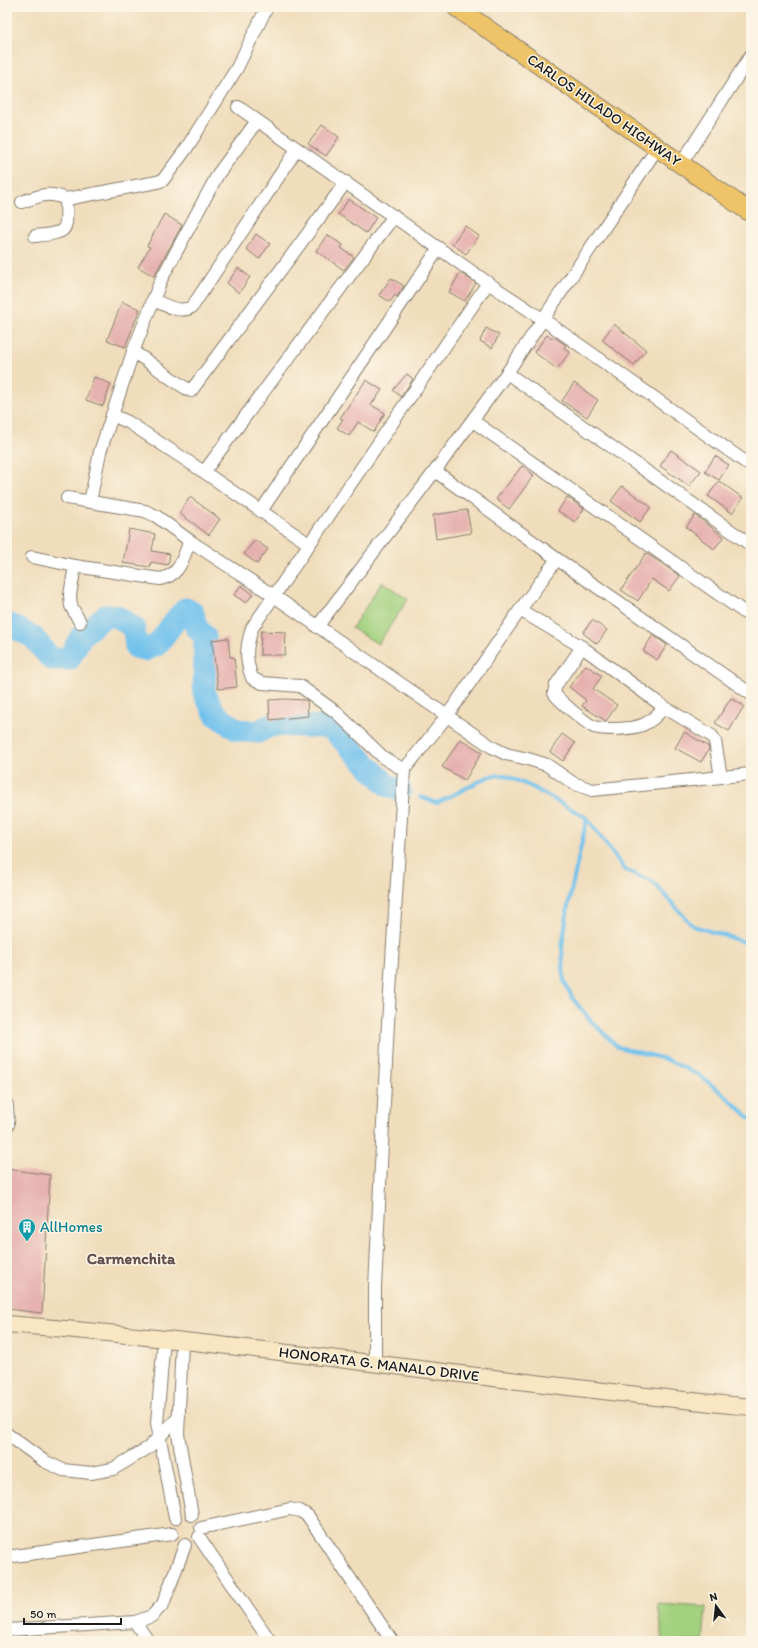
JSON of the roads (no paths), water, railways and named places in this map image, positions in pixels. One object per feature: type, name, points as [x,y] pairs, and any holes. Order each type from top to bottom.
[{"type":"main road","name":"CARLOS HILADO HIGHWAY","points":[[456,7],[751,213]]},
{"type":"street","points":[[22,202],[49,194],[57,195],[66,199],[157,182],[166,177],[186,149],[237,68],[267,7]]},
{"type":"street","points":[[682,164],[751,55]]},
{"type":"street","points":[[238,107],[751,466]]},
{"type":"street","points":[[90,502],[100,452],[133,352],[160,280],[218,174],[257,121]]},
{"type":"street","points":[[317,627],[507,373],[544,320],[658,147]]},
{"type":"street","points":[[153,300],[179,310],[186,310],[192,307],[297,149]]},
{"type":"street","points":[[133,352],[150,361],[181,386],[191,390],[346,182]]},
{"type":"street","points":[[35,236],[60,233],[65,229],[67,224],[66,199]]},
{"type":"street","points":[[204,472],[394,216]]},
{"type":"street","points":[[261,511],[439,248]]},
{"type":"street","points":[[404,770],[384,758],[338,713],[300,686],[262,683],[252,678],[248,667],[246,648],[252,628],[488,283]]},
{"type":"street","points":[[507,373],[751,545]]},
{"type":"street","points":[[112,415],[128,422],[309,544]]},
{"type":"street","points":[[472,421],[751,617]]},
{"type":"street","points":[[435,471],[557,559],[751,694]]},
{"type":"street","points":[[67,498],[145,511],[156,516],[190,541],[274,596],[447,716],[506,754],[546,765],[574,782],[592,790],[751,774]]},
{"type":"street","points":[[32,557],[75,566],[160,579],[169,577],[176,572],[190,541]]},
{"type":"street","points":[[375,1364],[375,1280],[388,1023],[404,770],[447,716],[557,559]]},
{"type":"street","points":[[75,566],[70,595],[71,606],[80,622]]},
{"type":"street","points":[[520,610],[582,647],[664,707],[712,736],[715,741],[721,777]]},
{"type":"street","points":[[582,647],[556,685],[554,693],[593,727],[604,729],[634,728],[644,725],[655,718],[664,707]]},
{"type":"street","points":[[7,1107],[8,1125]]},
{"type":"street","name":"HONORATA G. MANALO DRIVE","points":[[7,1324],[182,1341],[685,1401],[751,1407]]},
{"type":"street","points":[[164,1339],[157,1422],[176,1518]]},
{"type":"street","points":[[182,1341],[178,1434],[192,1515]]},
{"type":"street","points":[[7,1434],[44,1461],[63,1470],[91,1473],[113,1469],[148,1448],[179,1417]]},
{"type":"street","points":[[270,1641],[200,1532],[199,1520],[192,1515],[183,1514],[176,1518],[171,1526],[172,1534],[177,1541],[185,1544],[193,1543],[200,1532],[290,1509],[300,1511],[308,1516],[392,1641]]},
{"type":"street","points":[[7,1557],[172,1534]]},
{"type":"street","points":[[7,1630],[134,1622],[152,1616],[163,1604],[185,1544]]},
{"type":"street","points":[[134,1622],[148,1641]]},
{"type":"waterway","points":[[7,626],[10,625],[33,637],[51,659],[69,659],[82,635],[105,616],[116,616],[134,628],[136,647],[145,650],[157,645],[177,618],[186,609],[193,613],[196,627],[205,637],[204,693],[216,715],[238,730],[258,732],[271,725],[330,727],[387,785],[400,790]]},
{"type":"waterway","points":[[420,797],[437,803],[490,776],[504,775],[532,787],[587,818],[625,870],[652,881],[693,926],[751,944]]},
{"type":"waterway","points":[[587,818],[568,906],[562,948],[564,981],[573,999],[591,1021],[618,1047],[665,1059],[699,1075],[721,1092],[751,1119]]},
{"type":"place","name":"AllHomes","points":[[27,1242]]},
{"type":"district","name":"Carmenchita","points":[[131,1258]]}]
